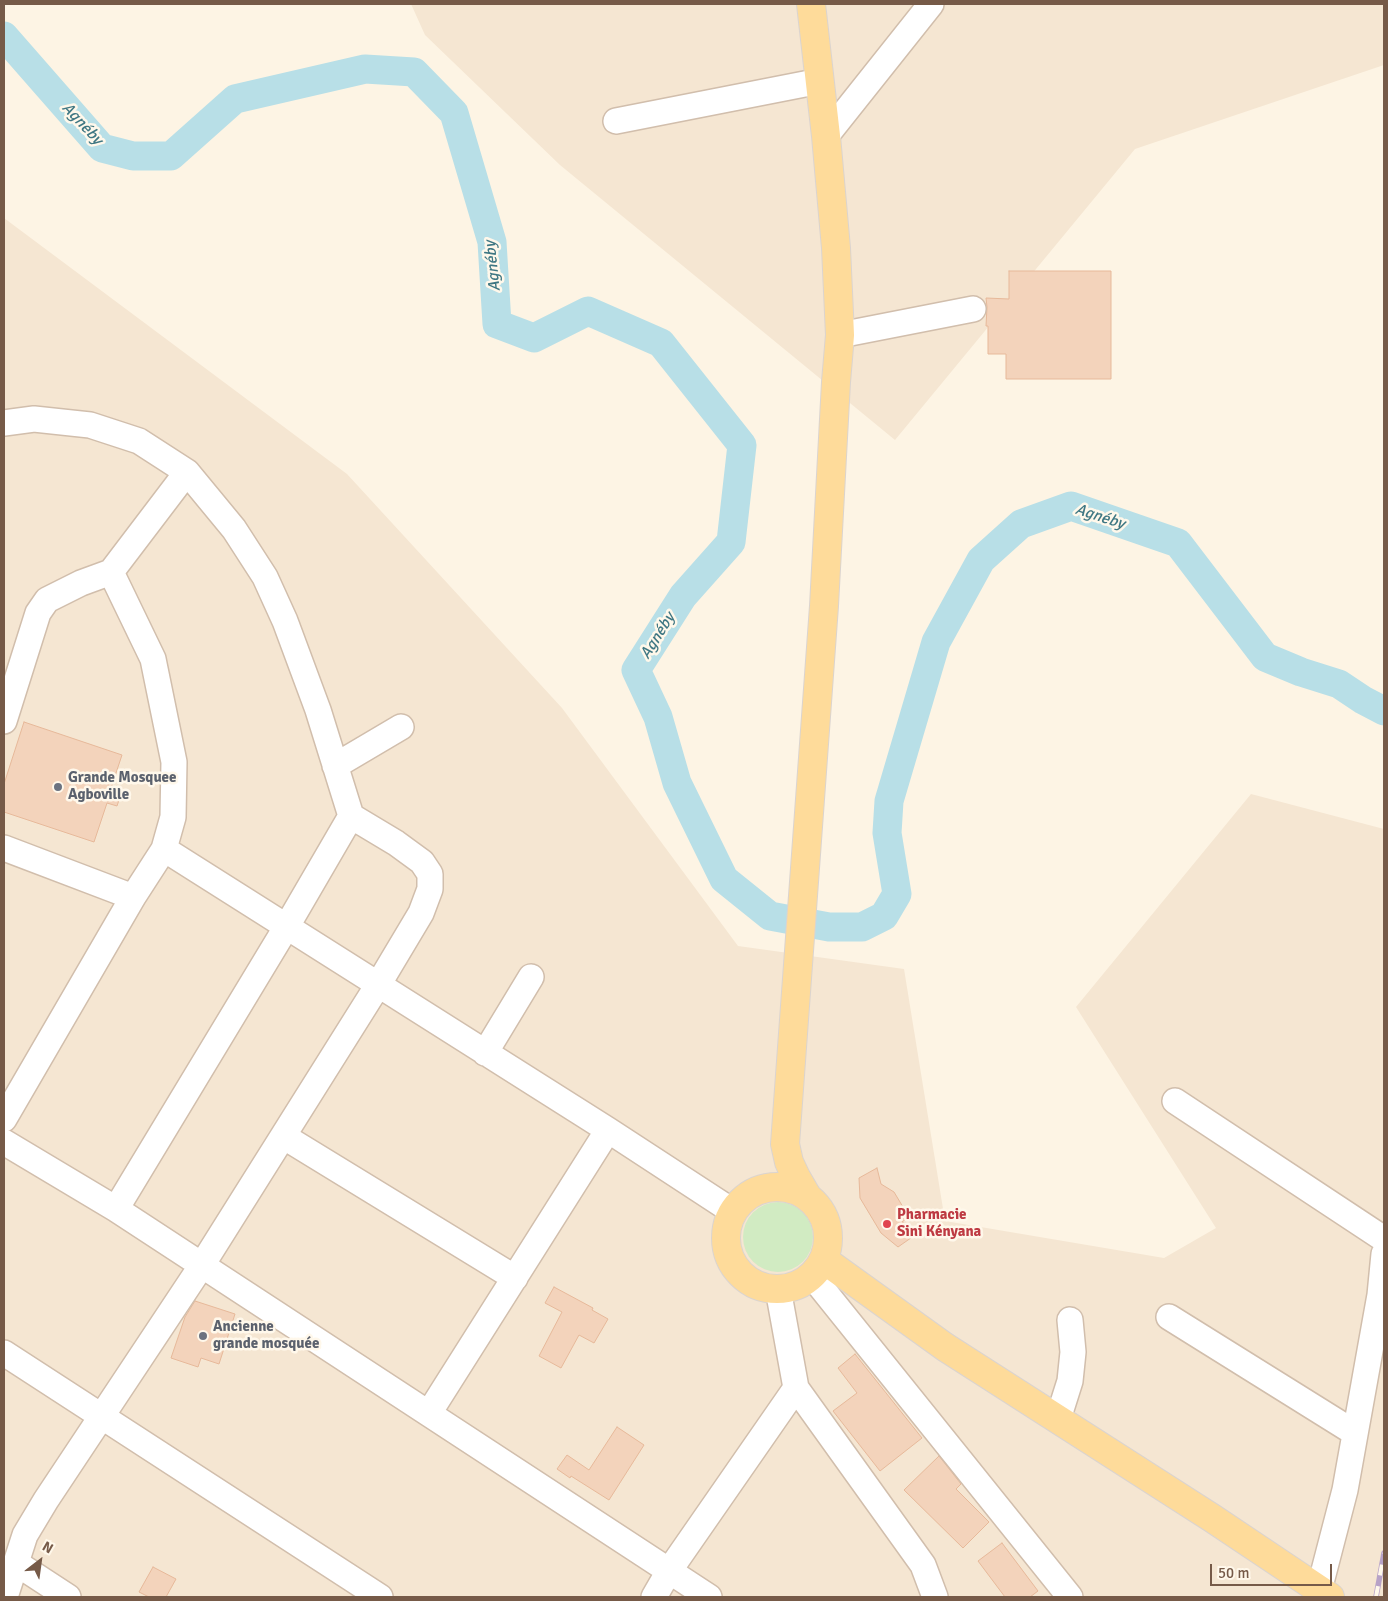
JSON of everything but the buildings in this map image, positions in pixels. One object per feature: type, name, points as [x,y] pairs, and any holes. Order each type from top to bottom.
[{"type":"main road","points":[[785,1144],[770,1174],[754,1192],[742,1200],[732,1211],[727,1226],[726,1241],[729,1256],[737,1270],[748,1280],[762,1287],[778,1289],[796,1285],[818,1268],[828,1243],[827,1225],[819,1209],[807,1196],[792,1170],[785,1144],[824,606],[840,335],[836,248],[812,4]]},
{"type":"main road","points":[[754,1192],[767,1188],[781,1187],[795,1190],[807,1196]]},
{"type":"main road","points":[[818,1268],[1212,1518],[1322,1595]]},
{"type":"street","points":[[826,136],[931,4]]},
{"type":"street","points":[[616,121],[820,81]]},
{"type":"street","points":[[840,335],[973,309]]},
{"type":"street","points":[[4,423],[34,418],[90,425],[139,441],[187,472],[234,529],[265,576],[285,621],[318,710],[351,816],[396,843],[422,862],[430,874],[430,889],[421,913],[378,985],[202,1265],[100,1417],[25,1535],[5,1597]]},
{"type":"street","points":[[4,722],[38,614],[46,600],[81,582],[111,572],[187,472]]},
{"type":"street","points":[[4,1119],[133,897],[164,848],[173,817],[174,762],[153,659],[111,572]]},
{"type":"street","points":[[335,766],[401,726]]},
{"type":"street","points":[[116,1209],[351,816]]},
{"type":"street","points":[[4,848],[133,897]]},
{"type":"street","points":[[164,848],[732,1211]]},
{"type":"street","points":[[485,1053],[531,978]]},
{"type":"street","points":[[1175,1101],[1384,1239]]},
{"type":"street","points":[[429,1414],[608,1130]]},
{"type":"street","points":[[283,1136],[515,1278]]},
{"type":"street","points":[[4,1142],[116,1209],[709,1597]]},
{"type":"street","points":[[1322,1595],[1345,1490],[1380,1295],[1384,1254]]},
{"type":"street","points":[[818,1268],[1070,1597]]},
{"type":"street","points":[[778,1289],[796,1388],[923,1565],[935,1597]]},
{"type":"street","points":[[1169,1318],[1355,1433]]},
{"type":"street","points":[[1058,1419],[1070,1381],[1073,1352],[1070,1320]]},
{"type":"street","points":[[4,1353],[380,1597]]},
{"type":"street","points":[[654,1597],[669,1571],[796,1388]]},
{"type":"street","points":[[16,1563],[68,1597]]},
{"type":"shaded area","points":[[411,4],[1384,4],[1384,65],[1135,149],[895,440],[560,165],[425,35]]},
{"type":"shaded area","points":[[4,218],[347,474],[562,708],[738,946],[904,969],[945,1221],[1164,1258],[1216,1228],[1076,1007],[1251,794],[1384,829],[1384,1597],[4,1597]]},
{"type":"green space","points":[[778,1202],[791,1205],[803,1212],[810,1224],[813,1237],[810,1250],[803,1262],[791,1269],[778,1272],[765,1269],[753,1262],[746,1250],[743,1237],[746,1224],[753,1212],[765,1205]]},
{"type":"waterway","name":"Agnéby","points":[[4,36],[102,148],[133,156],[171,156],[235,99],[365,69],[414,72],[454,113],[492,242],[497,324],[534,338],[588,311],[661,343],[742,445],[731,542],[683,596],[636,670],[658,717],[677,783],[724,879],[770,916],[829,927],[862,927],[884,916],[897,894],[887,833],[889,801],[936,642],[981,560],[1021,524],[1071,506],[1178,543],[1265,657],[1301,672],[1339,684],[1384,711]]},
{"type":"railway","points":[[1376,1597],[1384,1553]]},
{"type":"place","name":"Grande Mosquee Agboville","points":[[58,787]]},
{"type":"place","name":"Pharmacie Sini Kényana","points":[[887,1224]]},
{"type":"place","name":"Ancienne grande mosquée","points":[[203,1336]]}]
